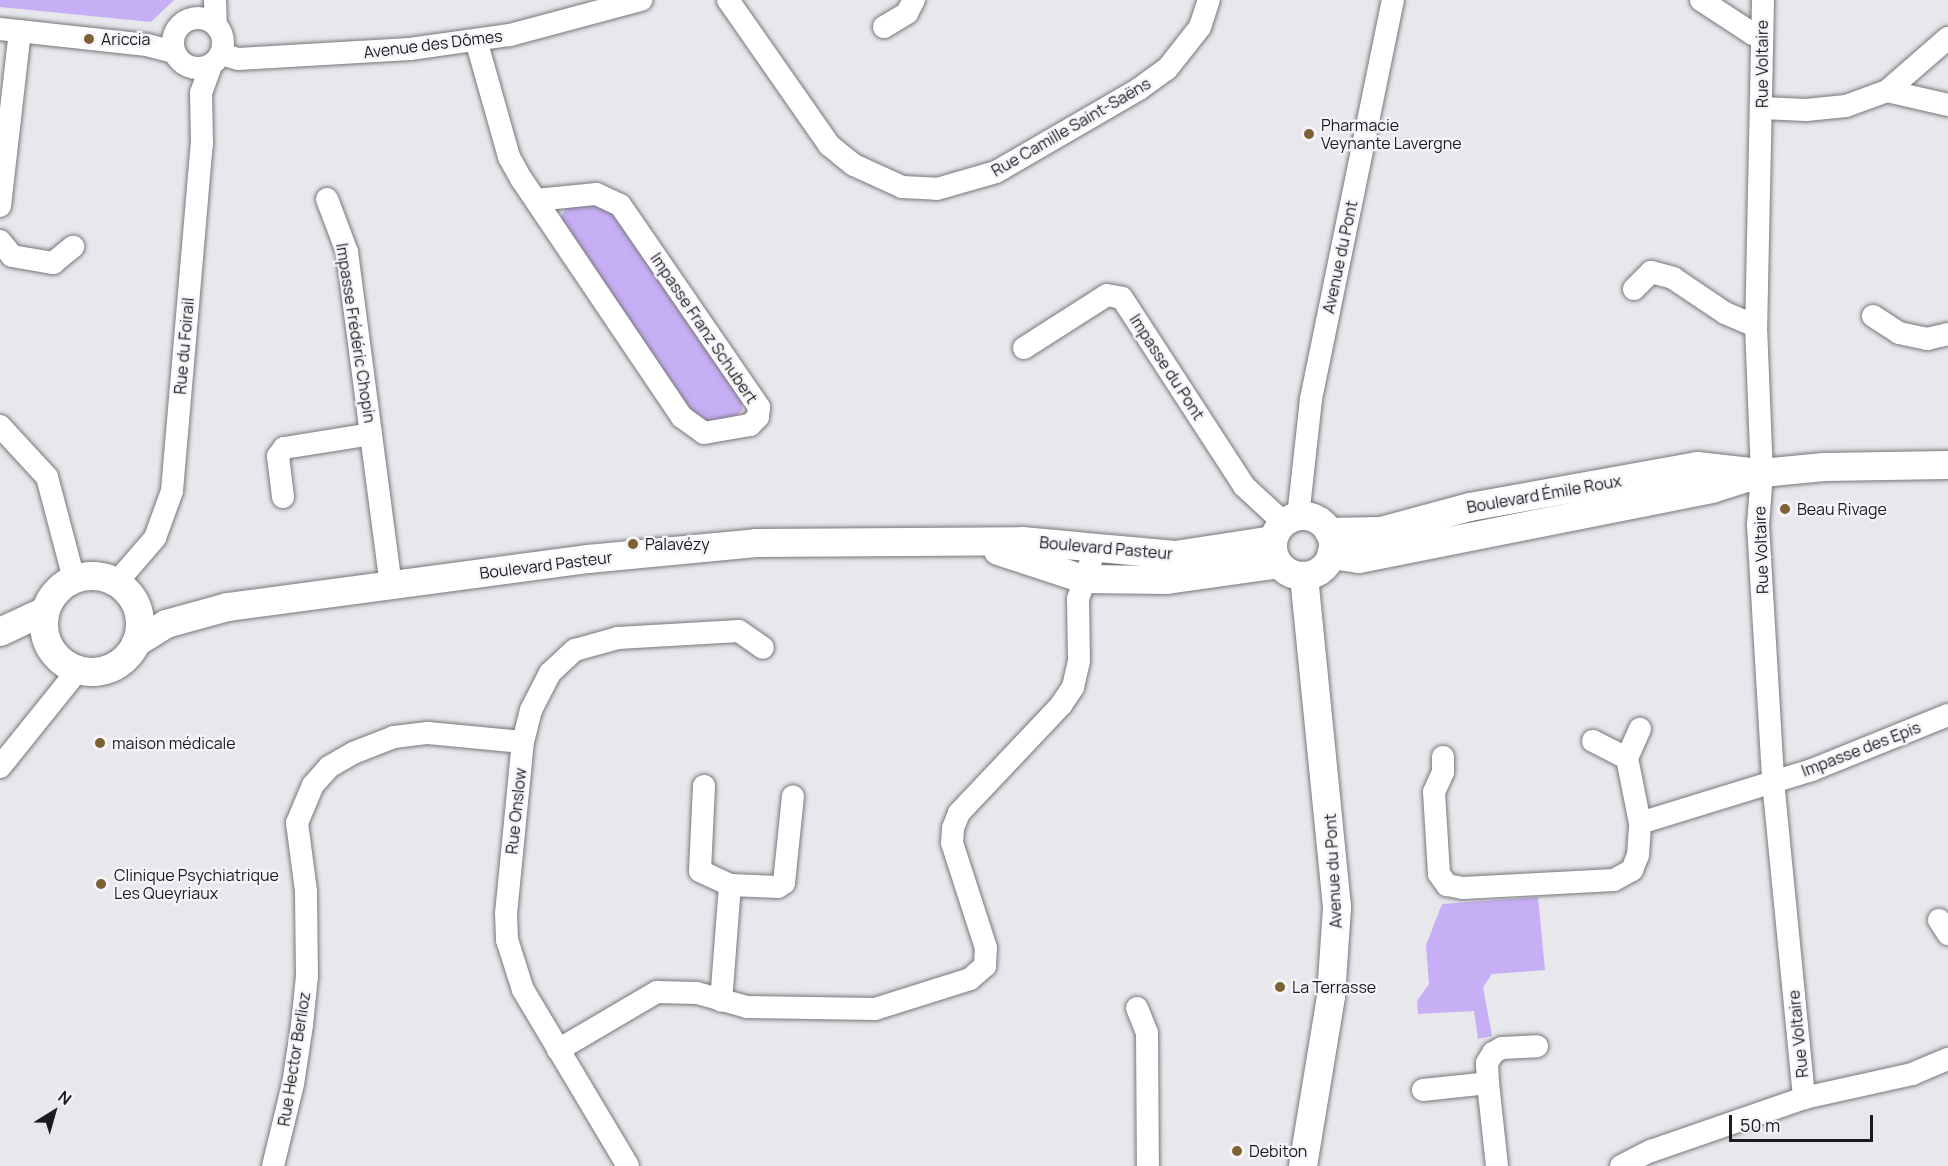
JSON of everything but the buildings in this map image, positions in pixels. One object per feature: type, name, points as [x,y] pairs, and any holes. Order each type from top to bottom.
[{"type":"main road","name":"Boulevard Émile Roux","points":[[1330,543],[1470,507],[1697,466],[1762,473],[1824,467],[1948,465]]},
{"type":"main road","points":[[1316,519],[1330,543],[1321,570],[1288,544],[1316,519]]},
{"type":"main road","name":"Boulevard Pasteur","points":[[136,643],[166,624],[228,607],[588,559],[756,543],[878,539],[973,543],[1022,541],[1175,555],[1288,544]]},
{"type":"main road","name":"Boulevard Pasteur","points":[[973,543],[1083,579],[1167,580],[1288,544]]},
{"type":"main road","name":"Avenue du Pont","points":[[1288,544],[1337,907],[1331,996],[1303,1166]]},
{"type":"main road","points":[[0,632],[45,611],[56,592],[74,579],[103,577],[117,582],[138,608],[140,620],[136,643],[118,664],[106,670],[78,670],[66,664],[48,644],[45,611]]},
{"type":"main road","name":"Boulevard Pasteur","points":[[138,608],[228,607]]},
{"type":"main road","points":[[0,641],[48,644]]},
{"type":"street","points":[[180,59],[174,36],[206,0]]},
{"type":"street","points":[[215,0],[216,25]]},
{"type":"street","name":"Avenue des Dômes","points":[[216,60],[335,55],[476,40],[641,0]]},
{"type":"street","name":"Rue Camille Saint-Saëns","points":[[728,0],[829,145],[854,165],[902,187],[937,189],[996,172],[1167,69],[1200,27],[1209,0]]},
{"type":"street","points":[[885,27],[908,13],[914,0]]},
{"type":"street","name":"Avenue du Pont","points":[[1288,544],[1311,399],[1393,0]]},
{"type":"street","points":[[1701,0],[1753,34],[1761,36]]},
{"type":"street","name":"Rue Voltaire","points":[[1763,0],[1756,326],[1762,473],[1758,525],[1773,781],[1804,1098]]},
{"type":"street","points":[[0,206],[14,52],[10,30],[147,45],[180,59],[216,60],[222,34],[216,25],[204,18],[189,19]]},
{"type":"street","points":[[1762,108],[1806,110],[1846,106],[1887,91],[1948,38]]},
{"type":"street","name":"Impasse Franz Schubert","points":[[476,40],[509,158],[536,200],[682,417],[704,433],[750,425],[758,417],[759,407],[620,205],[596,194],[536,200]]},
{"type":"street","name":"Rue du Foirail","points":[[180,59],[201,93]]},
{"type":"street","name":"Rue du Foirail","points":[[117,582],[155,537],[172,491],[202,144],[201,93],[216,60]]},
{"type":"street","points":[[1887,91],[1941,103],[1948,123]]},
{"type":"street","name":"Impasse Frédéric Chopin","points":[[327,199],[347,252],[391,584]]},
{"type":"street","points":[[0,241],[12,256],[53,262],[73,247]]},
{"type":"street","points":[[1634,289],[1651,272],[1673,278],[1725,313],[1756,326]]},
{"type":"street","name":"Impasse du Pont","points":[[1024,348],[1107,295],[1122,298],[1244,486],[1288,544]]},
{"type":"street","points":[[1874,316],[1899,333],[1927,339],[1948,334]]},
{"type":"street","points":[[0,426],[47,477],[74,579]]},
{"type":"street","name":"Impasse Frédéric Chopin","points":[[283,497],[278,456],[284,448],[371,434]]},
{"type":"street","points":[[558,1050],[657,992],[697,993],[721,1001],[774,1009],[875,1009],[970,979],[985,966],[987,948],[952,843],[953,828],[959,813],[1061,705],[1073,687],[1079,661],[1077,625],[1083,579],[1095,549]]},
{"type":"street","name":"Rue Onslow","points":[[622,1162],[523,990],[507,940],[506,914],[523,742],[531,710],[550,673],[575,650],[652,633],[739,631],[763,648]]},
{"type":"street","points":[[0,767],[78,670]]},
{"type":"street","name":"Impasse des Epis","points":[[1640,823],[1812,770],[1948,715]]},
{"type":"street","points":[[1443,757],[1443,772],[1434,792],[1439,874],[1447,885],[1463,888],[1614,880],[1632,870],[1638,855],[1640,823],[1627,758],[1640,729]]},
{"type":"street","name":"Rue Hector Berlioz","points":[[273,1166],[289,1105],[303,1025],[307,976],[306,891],[297,823],[312,785],[329,767],[353,753],[394,737],[428,733],[523,742]]},
{"type":"street","points":[[1593,741],[1627,758]]},
{"type":"street","points":[[704,786],[700,870],[730,885],[778,887],[784,883],[793,796]]},
{"type":"street","points":[[721,1001],[730,885]]},
{"type":"street","points":[[1137,1008],[1147,1033],[1148,1166]]},
{"type":"street","points":[[1497,1166],[1487,1063],[1493,1053],[1502,1048],[1537,1046]]},
{"type":"street","points":[[1621,1166],[1651,1151],[1804,1098],[1912,1074],[1948,1059]]},
{"type":"street","points":[[1423,1089],[1488,1083]]},
{"type":"shaded area","points":[[0,0],[174,0],[151,22],[0,7]]},
{"type":"shaded area","points":[[596,204],[612,212],[742,401],[742,410],[736,416],[706,423],[689,410],[560,220],[566,207]]},
{"type":"shaded area","points":[[1538,897],[1545,970],[1492,974],[1483,987],[1492,1036],[1478,1039],[1474,1011],[1418,1014],[1417,1001],[1429,984],[1426,945],[1442,904]]},
{"type":"place","name":"Ariccia","points":[[89,39]]},
{"type":"place","name":"Pharmacie Veynante Lavergne","points":[[1309,134]]},
{"type":"place","name":"Beau Rivage","points":[[1785,509]]},
{"type":"place","name":"Palavézy","points":[[633,544]]},
{"type":"place","name":"maison médicale","points":[[100,743]]},
{"type":"place","name":"Clinique Psychiatrique Les Queyriaux","points":[[101,884]]},
{"type":"place","name":"La Terrasse","points":[[1280,987]]},
{"type":"place","name":"Debiton","points":[[1237,1151]]}]
